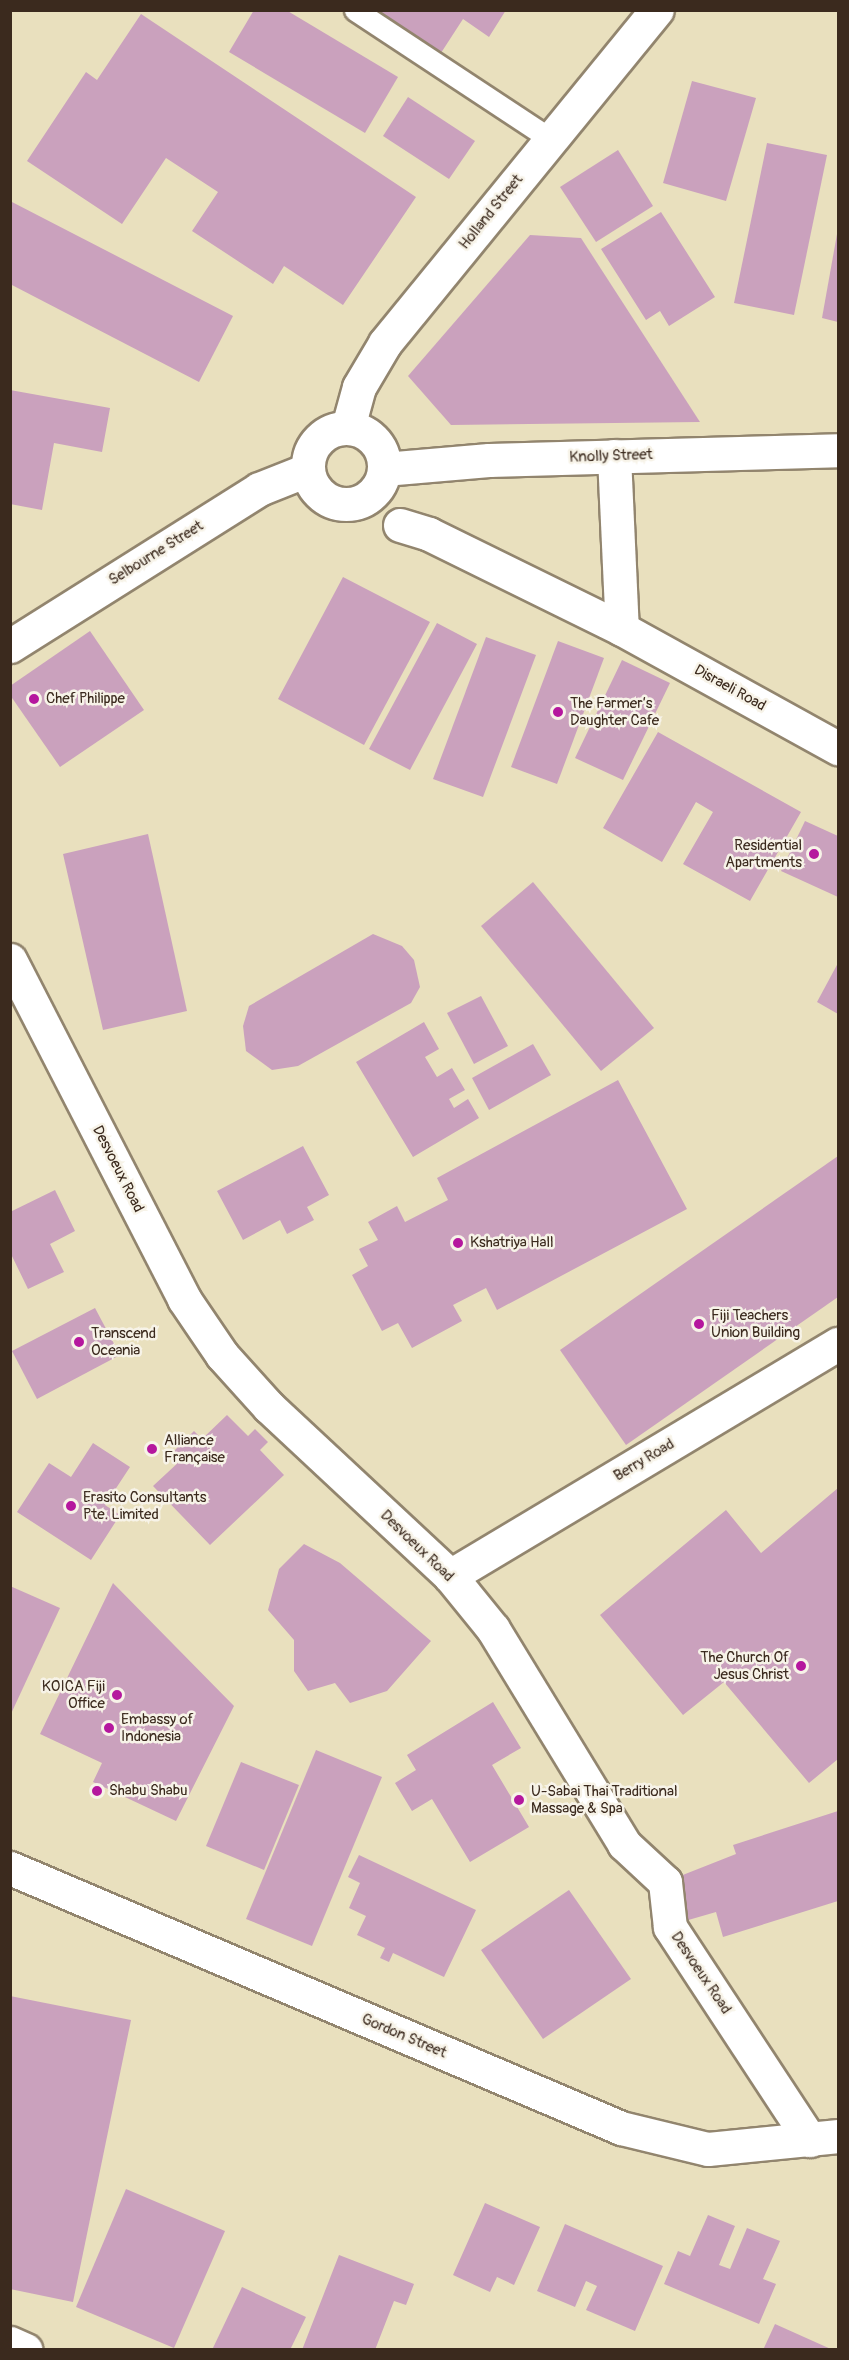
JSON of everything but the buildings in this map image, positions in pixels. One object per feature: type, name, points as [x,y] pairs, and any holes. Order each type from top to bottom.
[{"type":"street","name":"Holland Street","points":[[348,427],[359,387],[385,343],[657,10]]},
{"type":"street","points":[[348,427],[375,441],[384,469],[365,499],[341,504],[318,493],[307,470],[308,457],[322,435],[348,427]]},
{"type":"street","name":"Knolly Street","points":[[384,469],[614,456],[838,450]]},
{"type":"street","points":[[614,456],[622,629]]},
{"type":"street","name":"Selbourne Street","points":[[10,646],[259,489],[307,470]]},
{"type":"street","name":"Disraeli Road","points":[[400,525],[429,534],[622,629],[838,748]]},
{"type":"street","name":"Desvoeux Road","points":[[10,960],[184,1299],[222,1355],[269,1407],[450,1576],[493,1629],[624,1844],[665,1882],[670,1926],[824,2138]]},
{"type":"street","name":"Berry Road","points":[[450,1576],[838,1344]]},
{"type":"street","name":"Gordon Street","points":[[16,1876],[621,2128],[708,2149],[824,2138]]},
{"type":"street","points":[[10,2343],[26,2349]]},
{"type":"lane","points":[[355,10],[550,139]]},
{"type":"place","name":"Chef Philippe","points":[[34,699]]},
{"type":"place","name":"The Farmer’s Daughter Cafe","points":[[558,712]]},
{"type":"place","name":"Residential Apartments","points":[[814,854]]},
{"type":"place","name":"Kshatriya Hall","points":[[458,1243]]},
{"type":"place","name":"Fiji Teachers Union Building","points":[[699,1324]]},
{"type":"place","name":"Transcend Oceania","points":[[79,1342]]},
{"type":"place","name":"Alliance Française","points":[[152,1449]]},
{"type":"place","name":"Erasito Consultants Pte. Limited","points":[[71,1506]]},
{"type":"place","name":"The Church Of Jesus Christ","points":[[801,1666]]},
{"type":"place","name":"KOICA Fiji Office","points":[[117,1695]]},
{"type":"place","name":"Embassy of Indonesia","points":[[109,1728]]},
{"type":"place","name":"Shabu Shabu","points":[[97,1791]]},
{"type":"place","name":"U-Sabai Thai Traditional Massage & Spa","points":[[519,1800]]}]
